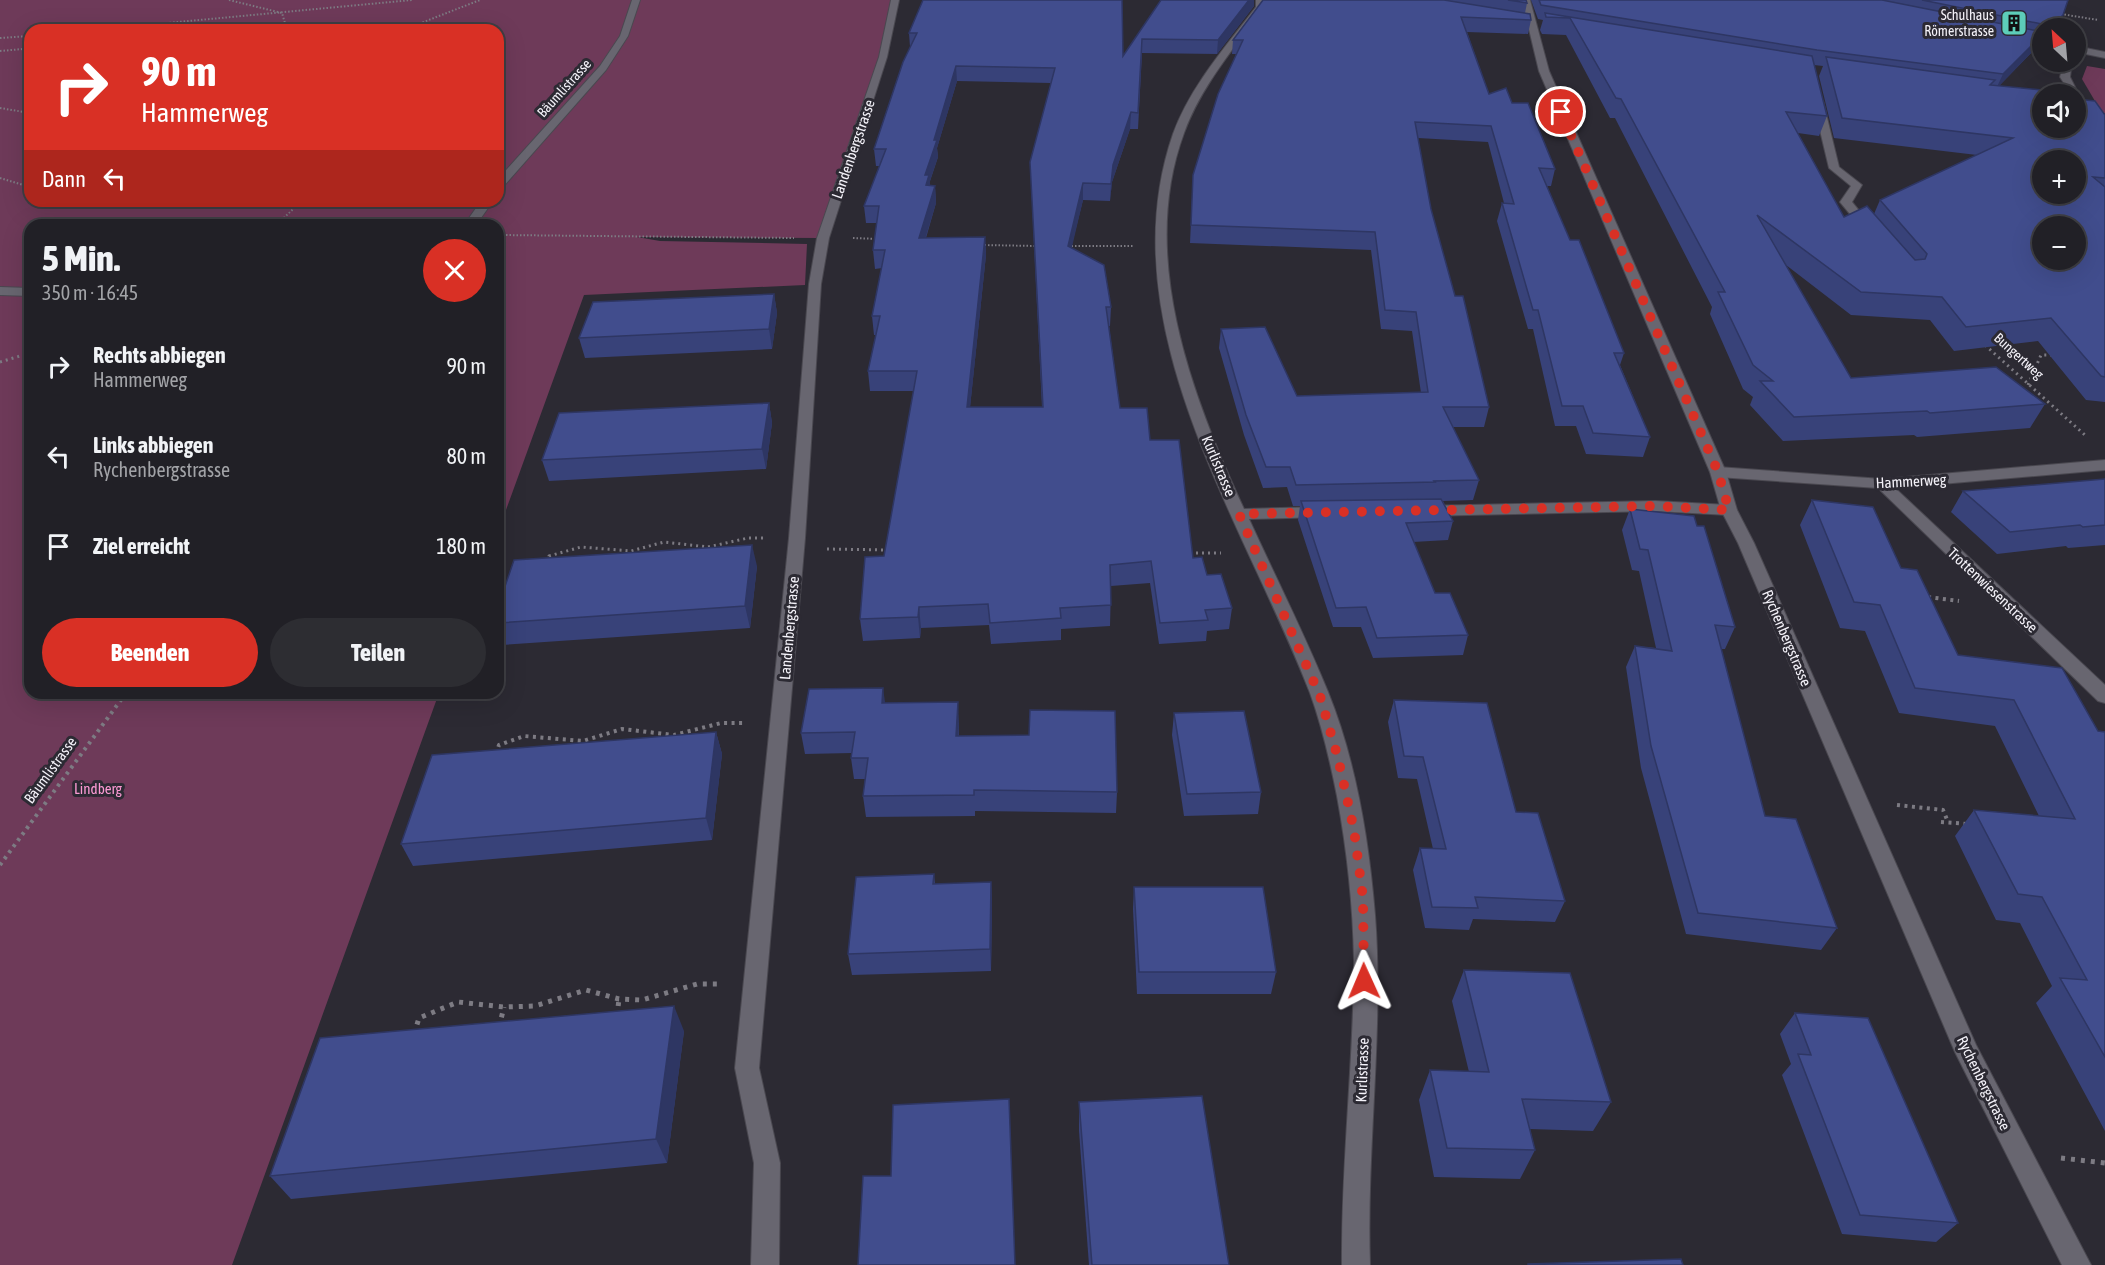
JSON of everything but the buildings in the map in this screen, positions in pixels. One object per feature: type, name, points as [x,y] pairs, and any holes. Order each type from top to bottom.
[{"type":"street","name":"Bäumlistrasse","points":[[504,179],[603,68],[624,36],[636,0]]},
{"type":"street","name":"Landenbergstrasse","points":[[765,1265],[766,1162],[747,1068],[797,543],[815,284],[823,238],[883,57],[896,0]]},
{"type":"street","name":"Kurlistrasse","points":[[1260,0],[1260,7],[1197,99],[1178,134],[1169,162],[1162,202],[1161,246],[1168,314],[1191,399],[1320,696],[1338,758],[1354,830],[1363,898],[1364,981],[1356,1265]]},
{"type":"street","name":"Rychenbergstrasse","points":[[1526,0],[1544,70],[1718,472],[1729,510],[1746,543],[1967,1052],[2077,1265]]},
{"type":"street","points":[[2086,52],[2105,55]]},
{"type":"street","points":[[1816,92],[1834,168],[1857,185],[1846,202],[1878,241]]},
{"type":"street","points":[[2086,112],[2105,138]]},
{"type":"street","points":[[471,219],[482,207]]},
{"type":"street","points":[[0,291],[24,292]]},
{"type":"street","name":"Hammerweg","points":[[1718,472],[1882,484],[2105,465]]},
{"type":"street","name":"Trottenwiesenstrasse","points":[[1882,484],[2105,696]]},
{"type":"street","points":[[1406,511],[1655,506],[1729,510]]},
{"type":"street","points":[[1239,514],[1335,512]]},
{"type":"path","points":[[229,0],[282,13]]},
{"type":"path","points":[[160,24],[412,0]]},
{"type":"path","points":[[418,24],[480,0]]},
{"type":"path","points":[[282,13],[285,24]]},
{"type":"path","points":[[2054,13],[2098,20]]},
{"type":"path","points":[[0,38],[24,36]]},
{"type":"path","points":[[0,51],[24,49]]},
{"type":"path","points":[[0,108],[24,112]]},
{"type":"path","points":[[0,178],[24,185]]},
{"type":"path","points":[[282,219],[296,207]]},
{"type":"path","points":[[504,235],[887,240]]},
{"type":"path","points":[[979,245],[1047,246]]},
{"type":"path","points":[[1059,246],[1161,246]]},
{"type":"path","name":"Bungertweg","points":[[1977,338],[2088,437]]},
{"type":"path","points":[[0,362],[24,355]]},
{"type":"path","points":[[2028,385],[2041,355],[2062,355]]},
{"type":"path","points":[[550,568],[549,556],[581,547],[631,551],[664,542],[703,546],[748,538],[891,550]]},
{"type":"path","points":[[701,554],[703,546]]},
{"type":"path","points":[[616,558],[619,550]]},
{"type":"path","points":[[1186,552],[1257,553]]},
{"type":"path","points":[[1924,597],[1960,601]]},
{"type":"path","name":"Bäumlistrasse","points":[[0,865],[122,699]]},
{"type":"path","points":[[493,763],[499,745],[524,736],[583,741],[622,729],[674,735],[721,723],[780,723]]},
{"type":"path","points":[[662,743],[663,734]]},
{"type":"path","points":[[564,749],[570,740]]},
{"type":"path","points":[[1858,800],[1943,810],[1948,822]]},
{"type":"path","points":[[1941,822],[1978,825]]},
{"type":"path","points":[[413,1037],[419,1018],[458,1002],[504,1007],[535,1006],[586,990],[619,999],[642,1000],[697,984],[755,983]]},
{"type":"path","points":[[616,1028],[619,999]]},
{"type":"path","points":[[495,1038],[504,1007]]},
{"type":"green space","name":"Lindberg","points":[[0,0],[895,0],[883,57],[823,238],[637,237],[660,241],[807,244],[805,285],[584,295],[504,515],[504,219],[474,219],[483,207],[504,207],[504,24],[24,24],[24,207],[480,207],[471,219],[24,219],[24,699],[437,699],[232,1265],[0,1265]]},
{"type":"green space","points":[[2087,66],[2105,69],[2105,113],[2102,113],[2082,79]]},
{"type":"place","name":"Schulhaus Römerstrasse","points":[[2014,23]]},
{"type":"route","points":[[1364,981],[1363,898],[1354,830],[1338,758],[1320,696],[1239,514],[1655,506],[1729,510],[1718,472],[1561,112]]}]
